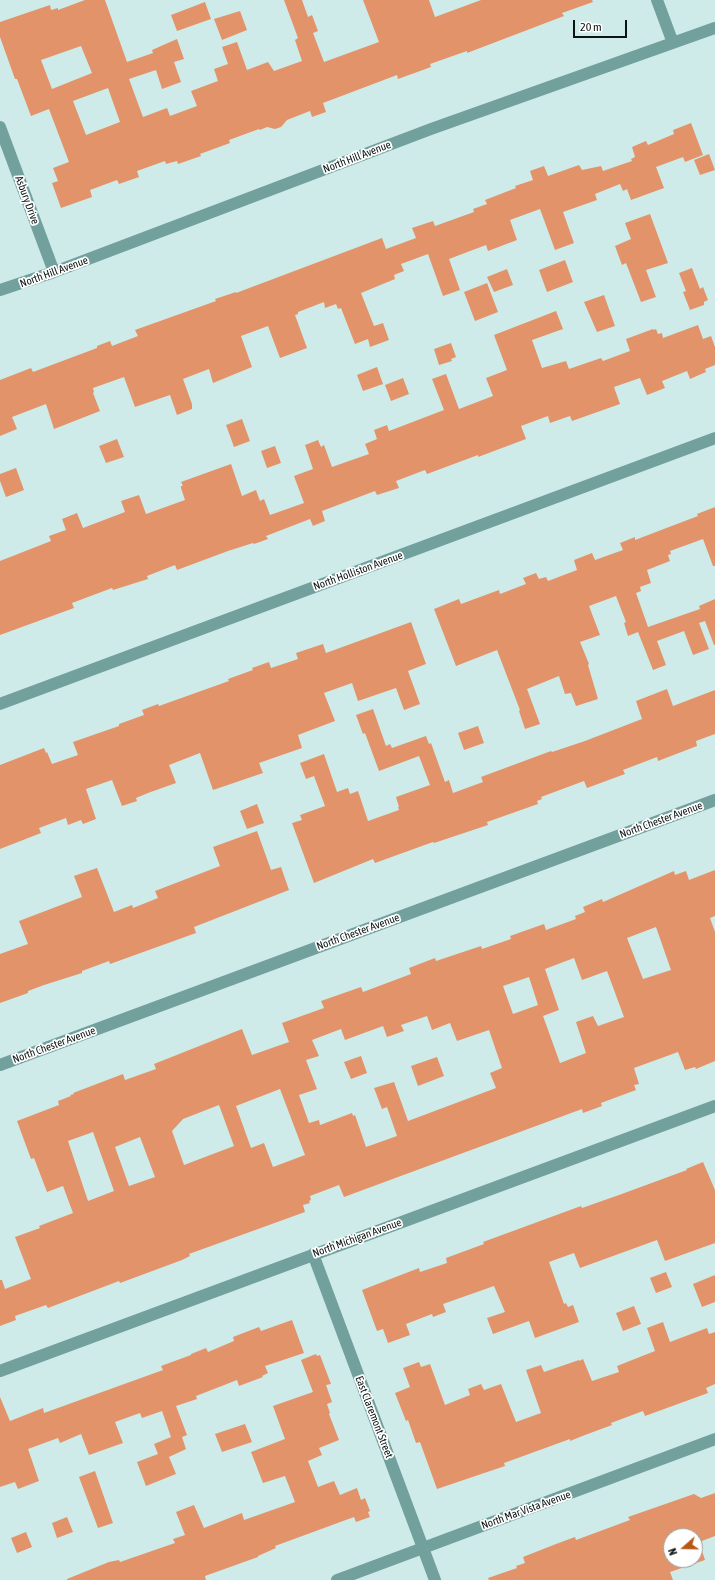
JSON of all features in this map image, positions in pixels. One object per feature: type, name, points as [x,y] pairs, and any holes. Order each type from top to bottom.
[{"type":"street","points":[[657,0],[674,43]]},
{"type":"street","name":"North Hill Avenue","points":[[0,290],[54,272],[431,129],[715,28]]},
{"type":"street","name":"Asbury Drive","points":[[0,127],[54,272]]},
{"type":"street","name":"North Holliston Avenue","points":[[0,704],[715,438]]},
{"type":"street","name":"North Chester Avenue","points":[[0,1065],[715,800]]},
{"type":"street","name":"North Michigan Avenue","points":[[0,1371],[715,1106]]},
{"type":"street","name":"East Claremont Street","points":[[313,1254],[435,1580]]},
{"type":"street","name":"North Mar Vista Avenue","points":[[336,1580],[715,1439]]},
{"type":"building","points":[[85,0],[105,0],[127,62],[153,53],[152,50],[177,39],[184,59],[174,62],[181,82],[162,89],[156,70],[129,79],[143,117],[167,108],[170,116],[197,106],[191,91],[218,81],[214,69],[228,64],[222,47],[237,42],[247,70],[268,62],[274,71],[302,61],[295,40],[298,38],[284,0],[302,0],[308,17],[312,15],[318,31],[313,33],[324,62],[379,42],[363,0],[429,0],[435,17],[481,0],[592,0],[593,2],[562,13],[564,16],[467,53],[467,51],[430,64],[431,67],[398,79],[397,75],[323,103],[326,112],[312,117],[310,111],[287,120],[281,127],[275,129],[267,127],[260,130],[259,129],[229,140],[230,143],[178,164],[177,161],[166,164],[165,161],[137,171],[139,177],[119,184],[117,180],[90,190],[92,197],[61,208],[52,183],[58,181],[53,168],[69,162],[49,109],[31,116],[17,79],[15,79],[0,37],[0,22],[50,5],[51,10],[58,8],[58,10]],"holes":[[[81,46],[92,73],[52,89],[41,60]],[[108,88],[120,122],[86,135],[73,101]]]},
{"type":"building","points":[[205,2],[211,19],[177,31],[171,15]]},
{"type":"building","points":[[240,11],[247,30],[222,40],[214,19]]},
{"type":"building","points":[[691,123],[703,155],[685,162],[683,157],[656,167],[664,188],[631,200],[627,189],[623,191],[620,184],[595,194],[597,200],[563,212],[574,243],[555,250],[540,209],[510,220],[517,240],[488,251],[486,245],[449,259],[460,290],[443,296],[428,254],[401,264],[404,271],[394,275],[395,279],[361,293],[374,326],[383,323],[389,340],[370,347],[368,339],[355,344],[341,308],[338,309],[336,304],[325,308],[324,302],[298,312],[298,314],[295,315],[307,348],[280,358],[268,326],[241,336],[252,367],[213,383],[209,369],[183,379],[192,404],[192,409],[177,415],[170,395],[135,407],[124,377],[93,388],[93,393],[100,411],[54,429],[46,404],[12,417],[17,429],[0,436],[0,380],[31,368],[33,372],[97,348],[97,346],[110,341],[112,346],[138,336],[135,330],[382,238],[386,249],[416,238],[412,228],[433,221],[435,226],[474,212],[473,209],[487,204],[485,200],[516,188],[515,186],[533,180],[530,171],[544,166],[548,176],[579,165],[582,170],[601,166],[603,171],[632,161],[631,159],[635,157],[632,147],[646,141],[648,145],[674,134],[673,130]]},
{"type":"building","points":[[709,154],[715,170],[700,175],[694,160]]},
{"type":"building","points":[[650,214],[668,263],[646,270],[656,297],[641,302],[626,263],[622,265],[615,246],[631,239],[625,223]]},
{"type":"building","points":[[565,260],[573,282],[547,292],[539,270]]},
{"type":"building","points":[[692,268],[700,289],[703,287],[708,300],[704,302],[704,305],[690,310],[683,292],[686,291],[679,273]]},
{"type":"building","points":[[507,269],[513,285],[494,292],[487,277]]},
{"type":"building","points":[[487,283],[498,312],[475,321],[464,292]]},
{"type":"building","points":[[604,295],[615,326],[597,332],[584,302]]},
{"type":"building","points":[[556,311],[563,329],[532,340],[542,368],[566,361],[569,369],[601,358],[603,361],[630,351],[626,339],[653,329],[656,329],[658,334],[662,333],[663,338],[698,325],[703,339],[711,336],[715,347],[715,365],[705,369],[706,372],[690,379],[687,371],[662,381],[665,388],[647,395],[640,378],[614,387],[620,404],[572,421],[570,416],[550,423],[548,416],[521,426],[526,439],[427,474],[425,470],[396,481],[399,488],[377,495],[375,491],[322,511],[325,521],[313,526],[310,519],[266,536],[268,539],[254,544],[253,543],[228,551],[177,570],[175,565],[147,576],[148,579],[113,590],[112,588],[72,603],[74,608],[0,635],[0,561],[51,541],[49,536],[66,530],[62,519],[77,513],[83,528],[125,512],[121,501],[139,495],[146,514],[185,500],[181,488],[181,486],[183,486],[181,482],[231,464],[242,496],[256,490],[260,501],[264,499],[270,515],[304,503],[294,476],[313,469],[305,445],[318,440],[321,447],[324,445],[332,467],[369,454],[365,444],[377,439],[374,430],[387,425],[389,431],[444,410],[432,379],[446,374],[459,409],[493,396],[486,378],[507,370],[494,335]]},
{"type":"building","points":[[451,343],[456,357],[451,359],[452,361],[439,365],[434,349]]},
{"type":"building","points":[[377,367],[383,384],[363,391],[357,375]]},
{"type":"building","points":[[403,378],[409,394],[391,401],[385,385]]},
{"type":"building","points":[[242,419],[250,441],[234,447],[226,425]]},
{"type":"building","points":[[117,439],[124,457],[106,463],[99,446]]},
{"type":"building","points":[[275,446],[281,463],[267,468],[261,451]]},
{"type":"building","points":[[16,468],[24,490],[6,497],[0,481],[0,474]]},
{"type":"building","points":[[715,507],[715,566],[713,566],[703,539],[670,551],[671,554],[668,555],[670,561],[647,570],[651,583],[640,587],[641,591],[636,593],[648,627],[700,609],[699,606],[715,599],[715,645],[705,621],[699,623],[709,649],[693,655],[684,631],[657,641],[666,665],[653,670],[638,632],[628,636],[624,623],[626,622],[616,596],[589,606],[600,635],[580,642],[589,664],[588,665],[598,699],[576,706],[571,693],[565,694],[559,676],[527,689],[540,724],[525,729],[519,711],[520,710],[497,650],[456,666],[434,609],[459,599],[461,604],[499,590],[500,594],[526,584],[523,578],[536,573],[539,579],[546,577],[548,581],[577,570],[574,560],[592,553],[595,560],[623,550],[620,543],[635,537],[635,540],[698,516],[697,514]]},
{"type":"building","points":[[411,622],[426,664],[408,671],[420,704],[404,710],[396,688],[358,701],[352,683],[324,693],[335,721],[298,735],[302,748],[259,763],[263,773],[213,790],[200,753],[169,765],[176,783],[136,798],[137,801],[122,806],[112,780],[86,789],[96,819],[83,824],[81,820],[68,825],[66,818],[39,828],[41,833],[0,849],[0,765],[44,748],[52,764],[78,755],[73,742],[119,726],[119,724],[144,715],[142,710],[158,704],[159,706],[229,681],[228,679],[253,670],[252,668],[269,662],[271,668],[298,659],[296,653],[323,644],[326,653]]},
{"type":"building","points":[[667,689],[673,706],[715,690],[715,734],[696,741],[697,746],[658,761],[657,757],[623,770],[625,774],[587,788],[584,781],[541,797],[542,799],[537,801],[538,804],[487,822],[488,825],[434,843],[433,842],[375,863],[373,859],[314,883],[292,823],[302,820],[300,815],[325,806],[314,776],[306,779],[300,763],[324,754],[337,792],[348,788],[350,794],[358,791],[368,821],[399,810],[396,797],[430,785],[419,756],[379,771],[365,733],[363,734],[356,715],[373,709],[386,746],[390,744],[392,748],[426,736],[429,744],[431,743],[445,782],[449,780],[453,793],[483,782],[481,777],[551,751],[552,752],[585,741],[642,719],[636,701]]},
{"type":"building","points":[[478,726],[484,743],[464,750],[458,733]]},
{"type":"building","points":[[257,804],[264,823],[247,829],[240,811]]},
{"type":"building","points":[[257,831],[271,870],[281,867],[289,890],[194,927],[196,933],[110,964],[109,961],[82,971],[82,973],[44,985],[28,991],[28,993],[0,1003],[0,954],[28,944],[19,921],[82,897],[74,876],[97,868],[114,912],[132,905],[133,908],[158,898],[155,891],[220,866],[213,847]]},
{"type":"building","points":[[715,870],[715,916],[710,918],[715,932],[715,1061],[696,1069],[695,1067],[685,1070],[678,1052],[634,1068],[639,1084],[634,1085],[636,1090],[601,1103],[602,1106],[583,1113],[582,1109],[344,1197],[339,1185],[310,1196],[310,1203],[303,1205],[305,1212],[189,1254],[190,1256],[182,1260],[120,1283],[119,1281],[48,1308],[46,1305],[15,1316],[16,1320],[0,1326],[0,1280],[2,1280],[5,1289],[31,1279],[15,1237],[40,1228],[39,1226],[73,1213],[63,1186],[47,1192],[34,1158],[31,1159],[17,1121],[59,1105],[58,1101],[71,1096],[70,1095],[74,1094],[73,1093],[123,1074],[125,1080],[156,1069],[154,1064],[242,1029],[252,1055],[289,1042],[282,1023],[324,1008],[321,1001],[361,987],[363,992],[411,974],[409,968],[435,958],[436,961],[481,946],[482,949],[511,939],[510,936],[544,924],[546,930],[576,919],[575,916],[585,912],[583,907],[602,899],[603,902],[674,871],[675,875],[686,871],[689,880]],"holes":[[[656,927],[671,970],[643,979],[627,938]],[[574,958],[582,980],[607,971],[624,1017],[598,1026],[593,1016],[576,1022],[586,1053],[560,1063],[543,1016],[559,1010],[545,969]],[[529,977],[538,1005],[513,1014],[503,986]],[[427,1016],[432,1030],[450,1023],[457,1041],[489,1030],[502,1068],[490,1073],[496,1088],[408,1121],[394,1082],[374,1088],[382,1109],[387,1107],[397,1136],[366,1147],[355,1115],[353,1116],[352,1113],[320,1125],[319,1120],[309,1123],[299,1095],[317,1089],[306,1060],[319,1056],[312,1040],[341,1029],[345,1040],[383,1026],[387,1037],[404,1031],[401,1025]],[[280,1089],[305,1155],[273,1167],[264,1143],[251,1148],[236,1106]],[[219,1105],[234,1146],[184,1165],[172,1131],[183,1119]],[[93,1132],[114,1191],[88,1201],[68,1141]],[[140,1137],[155,1177],[129,1186],[115,1147]]]},
{"type":"building","points":[[361,1056],[367,1073],[351,1079],[344,1062]]},
{"type":"building","points":[[437,1057],[444,1076],[418,1086],[411,1066]]},
{"type":"building","points":[[703,1162],[715,1190],[715,1243],[665,1261],[657,1240],[580,1268],[574,1253],[549,1262],[564,1304],[566,1303],[568,1307],[573,1305],[579,1322],[535,1338],[529,1321],[493,1334],[487,1318],[505,1312],[494,1286],[443,1304],[446,1312],[433,1317],[432,1314],[406,1324],[410,1335],[388,1343],[383,1329],[377,1331],[362,1290],[419,1268],[420,1272],[447,1263],[446,1258],[484,1244],[483,1242],[581,1206],[582,1208],[619,1195],[687,1170],[686,1169]]},
{"type":"building","points":[[666,1272],[672,1287],[656,1293],[650,1278]]},
{"type":"building","points":[[715,1275],[715,1302],[702,1307],[693,1284]]},
{"type":"building","points":[[634,1306],[641,1324],[623,1331],[616,1313]]},
{"type":"building","points":[[292,1320],[304,1353],[265,1366],[268,1373],[262,1376],[263,1377],[239,1386],[237,1380],[196,1396],[197,1399],[176,1406],[187,1435],[182,1437],[186,1449],[169,1457],[176,1474],[146,1486],[137,1462],[158,1454],[154,1444],[171,1437],[162,1411],[142,1418],[140,1413],[115,1422],[123,1443],[89,1455],[81,1434],[60,1443],[58,1438],[28,1449],[39,1481],[18,1489],[15,1482],[0,1487],[0,1397],[10,1421],[43,1408],[44,1413],[163,1370],[161,1366],[206,1348],[208,1352],[234,1341],[233,1337],[259,1327],[261,1331]]},
{"type":"building","points":[[663,1322],[670,1342],[707,1328],[709,1334],[715,1332],[715,1384],[706,1388],[708,1393],[645,1416],[643,1411],[570,1441],[570,1439],[504,1463],[505,1466],[437,1489],[420,1442],[416,1443],[408,1420],[406,1421],[395,1393],[410,1387],[403,1368],[419,1362],[421,1367],[430,1364],[445,1405],[470,1395],[468,1389],[481,1384],[484,1390],[501,1384],[516,1422],[541,1413],[526,1370],[541,1365],[544,1372],[583,1359],[592,1381],[619,1372],[617,1366],[655,1351],[647,1328]]},
{"type":"building","points":[[316,1354],[317,1356],[320,1355],[331,1384],[326,1385],[332,1402],[327,1404],[329,1414],[339,1440],[319,1448],[322,1455],[308,1461],[318,1487],[334,1481],[340,1495],[357,1488],[361,1500],[365,1498],[370,1511],[368,1512],[370,1517],[356,1522],[354,1517],[275,1546],[276,1548],[258,1557],[205,1576],[206,1580],[67,1580],[109,1562],[119,1560],[120,1562],[175,1543],[173,1539],[185,1535],[176,1512],[194,1505],[204,1528],[242,1513],[244,1520],[295,1502],[285,1476],[263,1483],[251,1452],[285,1439],[273,1406],[313,1392],[301,1360]]},
{"type":"building","points":[[245,1424],[252,1442],[222,1452],[215,1434]]},
{"type":"building","points":[[95,1471],[113,1523],[98,1528],[79,1477]]},
{"type":"building","points":[[715,1493],[715,1536],[703,1540],[703,1528],[663,1528],[663,1568],[682,1568],[670,1572],[673,1580],[489,1580],[488,1578],[517,1568],[516,1566],[525,1563],[523,1557],[575,1537],[576,1540],[630,1520],[628,1517],[694,1494],[701,1498]]},
{"type":"building","points":[[67,1517],[73,1532],[57,1538],[52,1523]]},
{"type":"building","points":[[26,1532],[32,1547],[17,1553],[11,1538]]}]
